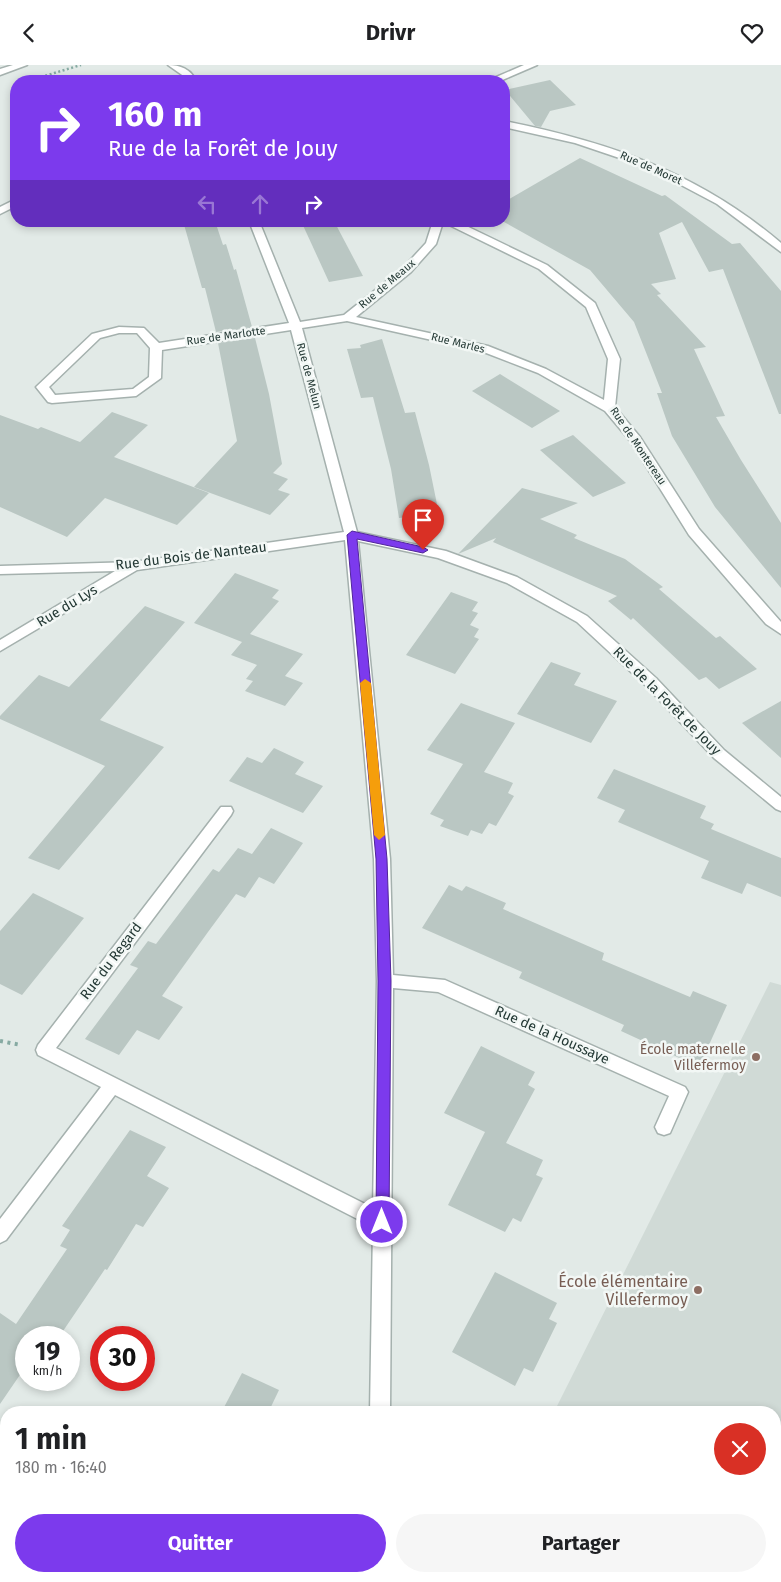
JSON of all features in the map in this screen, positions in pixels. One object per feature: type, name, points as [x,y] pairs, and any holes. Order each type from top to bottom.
[{"type":"street","points":[[0,72],[22,65]]},
{"type":"street","points":[[173,65],[185,75]]},
{"type":"street","points":[[507,75],[532,65]]},
{"type":"street","name":"Rue de Moret","points":[[510,125],[588,143],[646,164],[712,197],[763,231],[781,249]]},
{"type":"street","name":"Rue de Melun","points":[[256,227],[296,326],[352,535],[382,859],[384,981],[380,1406]]},
{"type":"street","name":"Rue de Meaux","points":[[347,318],[407,270],[431,244],[436,227]]},
{"type":"street","name":"Rue de Montereau","points":[[460,227],[543,267],[591,305],[614,359],[609,408],[636,440],[694,532],[771,621],[781,629]]},
{"type":"street","name":"Rue Marles","points":[[296,326],[347,318],[484,348],[542,371],[609,408]]},
{"type":"street","name":"Rue de Marlotte","points":[[156,347],[296,326]]},
{"type":"street","points":[[119,330],[140,330],[156,347],[155,378],[136,392],[52,399],[42,387],[96,336],[119,330]]},
{"type":"street","name":"Rue du Bois de Nanteau","points":[[0,570],[134,566],[352,535]]},
{"type":"street","name":"Rue de la Forêt de Jouy","points":[[352,535],[441,554],[512,580],[582,619],[651,682],[719,754],[781,805]]},
{"type":"street","name":"Rue du Lys","points":[[0,645],[134,566]]},
{"type":"street","name":"Rue du Regard","points":[[226,811],[44,1050],[382,1222]]},
{"type":"street","name":"Rue de la Houssaye","points":[[384,981],[439,985],[679,1092],[664,1127]]},
{"type":"street","points":[[0,1235],[113,1084]]},
{"type":"path","points":[[49,75],[81,65]]},
{"type":"shaded area","name":"École élémentaire Villefermoy","points":[[770,982],[781,985],[781,1406],[557,1406]]},
{"type":"building","points":[[550,80],[576,105],[550,111],[541,127],[535,126],[510,96],[510,89]]},
{"type":"building","points":[[580,158],[662,196],[665,195],[732,244],[740,243],[781,291],[781,414],[779,414],[723,269],[709,272],[682,222],[659,233],[676,279],[651,284],[661,294],[657,295],[706,347],[694,349],[725,416],[716,417],[781,523],[781,588],[715,507],[672,436],[657,393],[662,393],[634,322],[590,270],[510,225],[510,199]]},
{"type":"building","points":[[185,227],[217,227],[223,245],[226,244],[234,270],[236,269],[252,327],[216,332],[205,288],[202,288]]},
{"type":"building","points":[[304,227],[337,227],[363,276],[329,282]]},
{"type":"building","points":[[255,338],[269,394],[282,464],[273,473],[288,479],[278,490],[290,494],[270,515],[194,487],[237,441],[218,343]]},
{"type":"building","points":[[382,339],[405,413],[415,412],[439,514],[399,518],[391,469],[373,397],[361,398],[347,349],[361,348],[360,345]]},
{"type":"building","points":[[500,374],[560,411],[532,428],[472,391]]},
{"type":"building","points":[[112,412],[148,425],[114,457],[209,493],[177,525],[105,498],[67,537],[0,507],[0,415],[38,429],[41,427],[80,442]]},
{"type":"building","points":[[573,435],[626,483],[593,497],[540,450]]},
{"type":"building","points":[[522,488],[578,503],[540,519],[577,535],[574,538],[625,559],[663,587],[659,589],[716,638],[720,636],[757,669],[719,689],[706,677],[699,680],[633,618],[631,620],[608,601],[617,596],[493,542],[496,538],[458,554]]},
{"type":"building","points":[[235,573],[279,590],[272,598],[279,601],[250,634],[303,654],[285,676],[303,683],[285,706],[245,691],[253,681],[246,679],[257,665],[231,655],[242,642],[194,623]]},
{"type":"building","points":[[451,592],[478,602],[472,611],[478,613],[470,625],[479,629],[474,637],[479,639],[455,674],[406,655]]},
{"type":"building","points":[[145,606],[185,622],[100,720],[164,747],[59,870],[28,858],[105,766],[0,719],[0,716],[39,675],[69,687]]},
{"type":"building","points":[[551,662],[581,673],[574,685],[617,701],[591,743],[517,714]]},
{"type":"building","points":[[781,701],[781,758],[742,723]]},
{"type":"building","points":[[461,703],[515,723],[484,772],[513,783],[508,793],[514,796],[496,826],[489,823],[482,834],[471,830],[468,836],[440,826],[444,820],[430,814],[463,764],[427,750]]},
{"type":"building","points":[[274,748],[304,762],[295,774],[323,786],[303,813],[229,781],[247,757],[262,763]]},
{"type":"building","points":[[614,769],[706,806],[700,818],[714,824],[711,829],[781,858],[781,897],[747,883],[742,894],[701,878],[709,861],[618,822],[625,810],[597,798]]},
{"type":"building","points":[[271,828],[303,843],[274,884],[259,877],[245,898],[236,894],[208,932],[162,996],[183,1007],[159,1040],[137,1030],[119,1055],[85,1039],[138,968],[130,965],[148,941],[156,944],[213,869],[219,872],[238,848],[252,854]]},
{"type":"building","points":[[449,885],[462,891],[466,886],[506,903],[503,909],[604,953],[602,960],[690,997],[693,991],[727,1005],[699,1067],[621,1031],[624,1025],[519,978],[522,972],[422,928]]},
{"type":"building","points":[[33,893],[84,918],[22,995],[0,984],[0,931]]},
{"type":"building","points":[[481,1046],[535,1072],[528,1085],[535,1089],[506,1143],[543,1160],[536,1175],[543,1178],[521,1222],[513,1218],[505,1232],[448,1205],[485,1132],[444,1113]]},
{"type":"building","points":[[130,1130],[166,1147],[147,1176],[169,1188],[143,1227],[136,1224],[107,1270],[105,1269],[66,1326],[15,1326],[15,1382],[0,1404],[0,1313],[16,1324],[67,1249],[60,1246],[70,1230],[62,1226]]},
{"type":"building","points":[[495,1272],[557,1303],[549,1319],[557,1323],[533,1372],[524,1368],[515,1386],[452,1352]]},
{"type":"building","points":[[242,1373],[279,1390],[271,1406],[225,1406]]},
{"type":"slow traffic","points":[[365,683],[379,835]]},
{"type":"place","name":"École maternelle Villefermoy","points":[[756,1057]]},
{"type":"place","name":"École élémentaire Villefermoy","points":[[698,1290]]},
{"type":"route","points":[[382,1222],[384,981],[382,859],[352,535],[423,550]]}]
